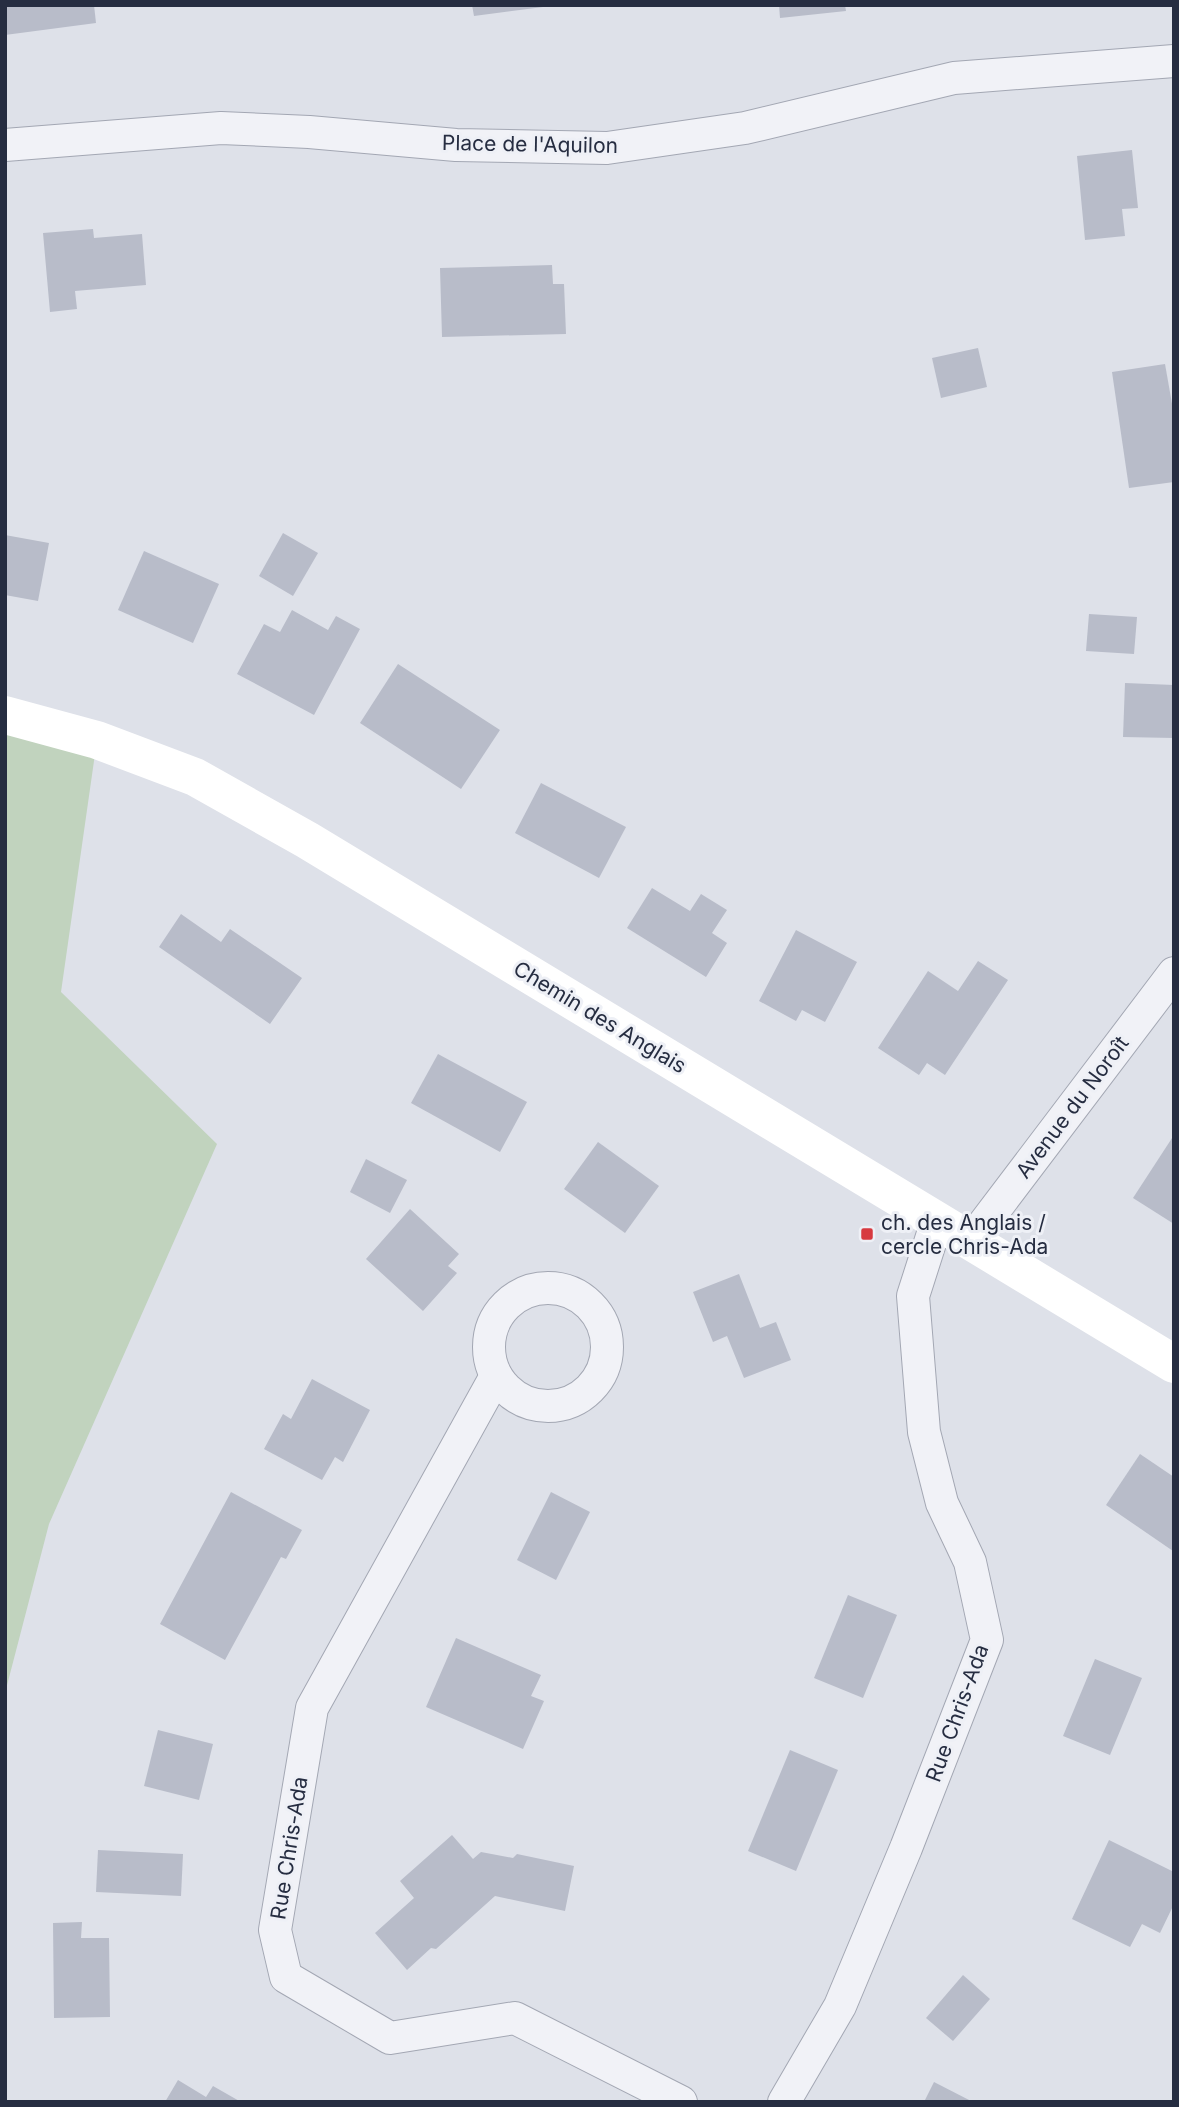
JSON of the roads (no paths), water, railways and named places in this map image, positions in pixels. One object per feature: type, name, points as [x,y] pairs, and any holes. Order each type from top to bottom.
[{"type":"street","name":"Place de l'Aquilon","points":[[5,145],[220,128],[456,145],[607,148],[745,128],[954,78],[1174,61]]},
{"type":"street","name":"Chemin des Anglais","points":[[5,715],[97,740],[195,777],[307,840],[1174,1364]]},
{"type":"street","name":"Avenue du Noroît","points":[[971,1241],[1174,973]]},
{"type":"street","name":"Rue Chris-Ada","points":[[784,2102],[840,2006],[906,1849],[987,1640],[970,1562],[942,1503],[924,1433],[913,1296],[937,1221]]},
{"type":"street","name":"Rue Chris-Ada","points":[[496,1376],[312,1708],[275,1930],[286,1977],[390,2038],[515,2018],[681,2102]]},
{"type":"place","name":"ch. des Anglais / cercle Chris-Ada","points":[[867,1234]]}]
